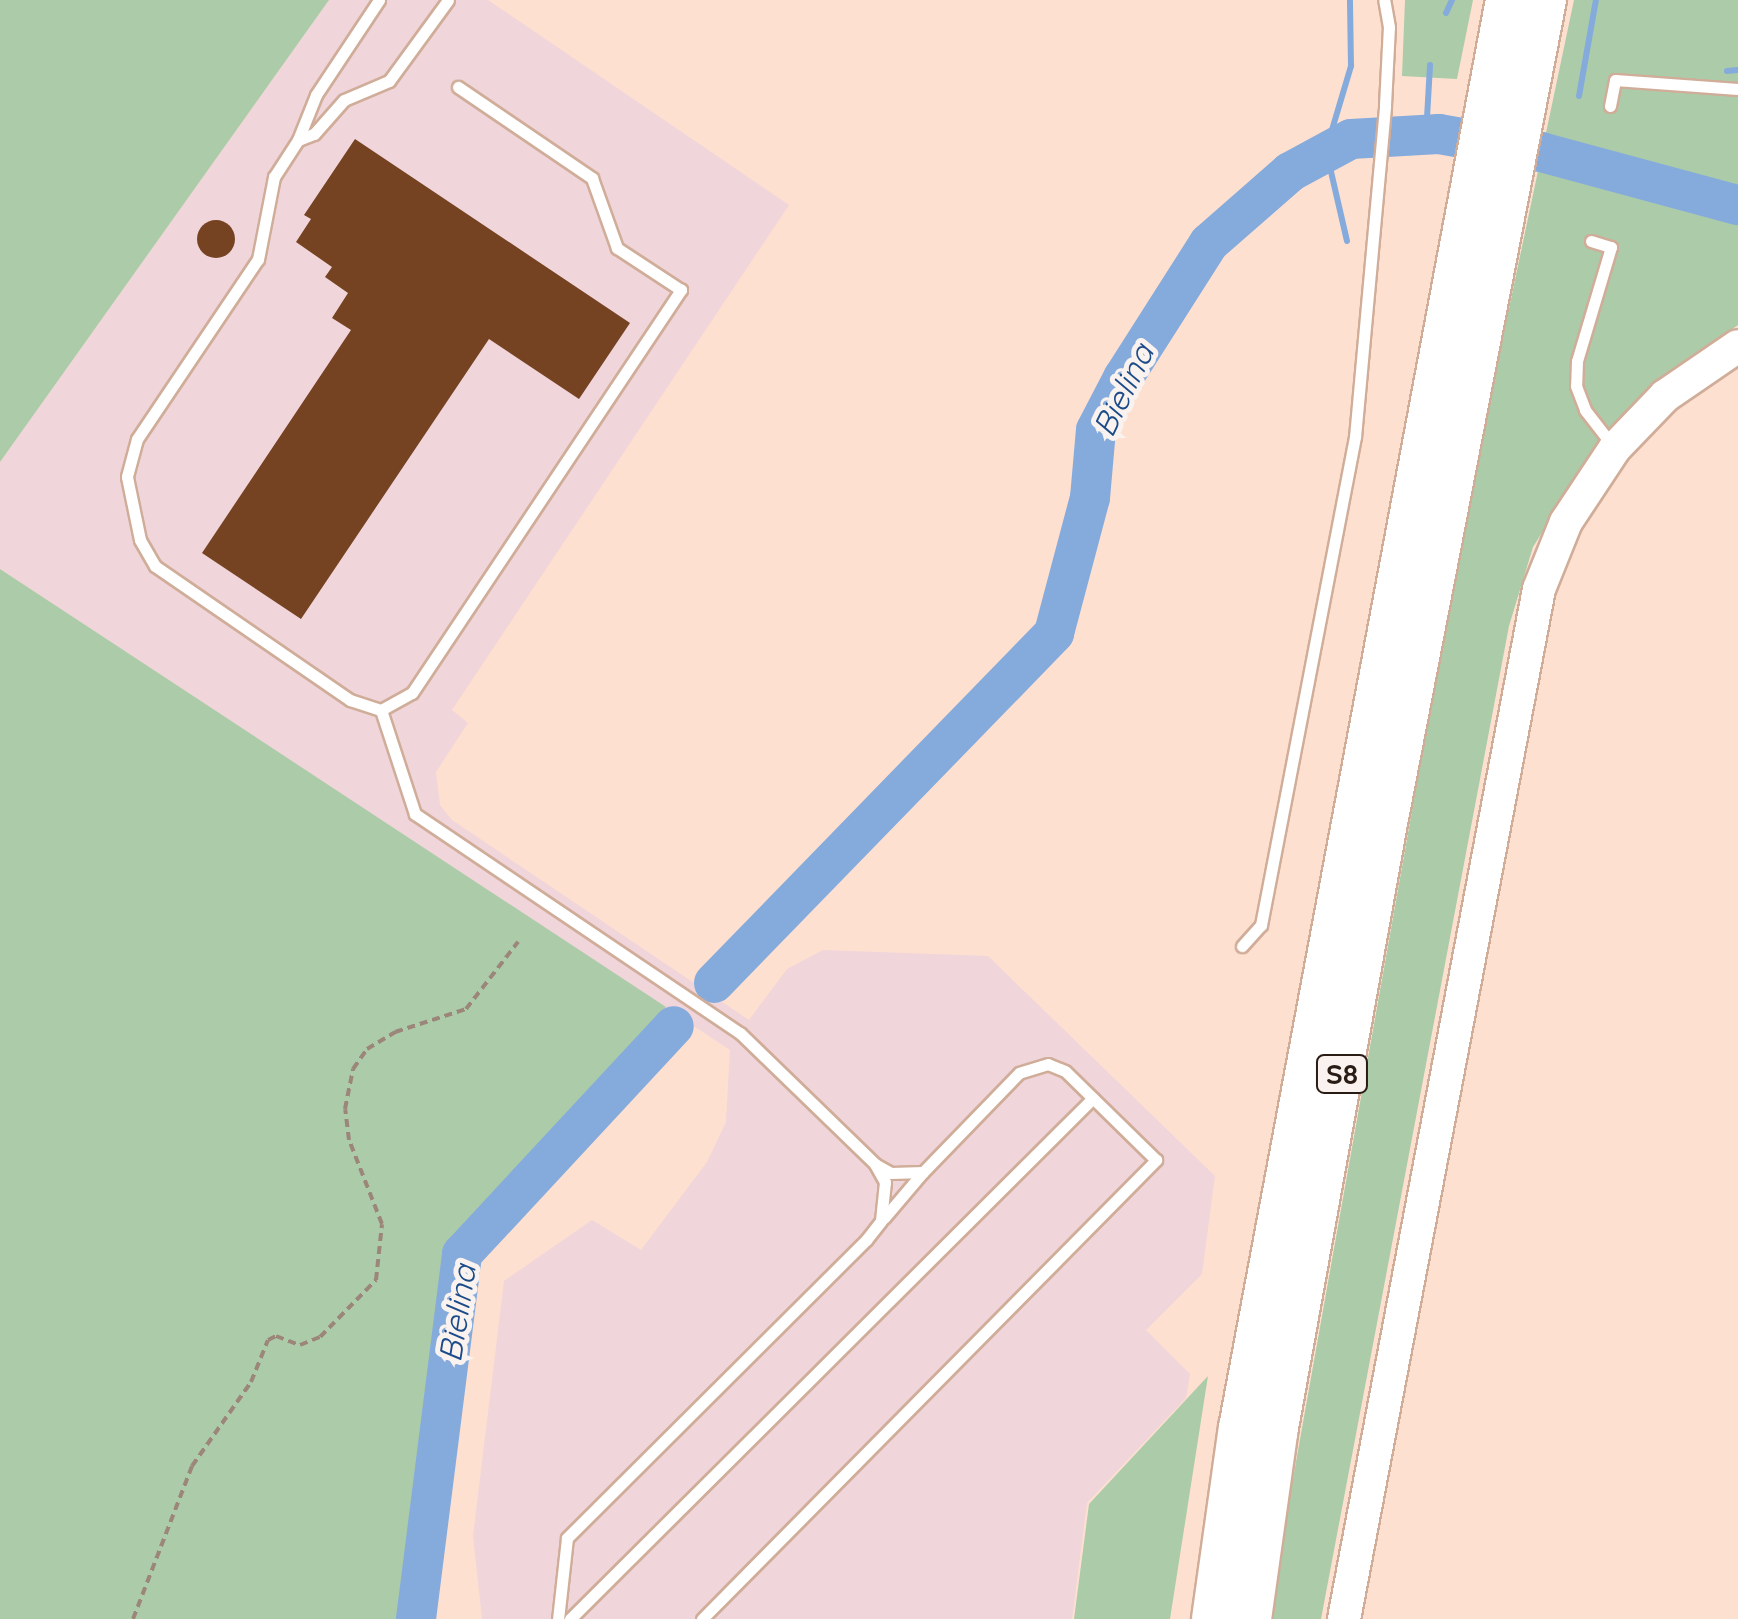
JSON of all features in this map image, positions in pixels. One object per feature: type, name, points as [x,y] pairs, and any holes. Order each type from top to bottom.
[{"type":"highway","name":"S8","points":[[1212,1619],[1239,1428],[1502,116],[1506,0]]},
{"type":"highway","name":"S8","points":[[1502,116],[1546,0]]},
{"type":"highway","name":"S8","points":[[1251,1619],[1276,1434],[1490,177]]},
{"type":"main road","points":[[1344,1619],[1527,629],[1566,522],[1615,448],[1665,396],[1738,346]]},
{"type":"lane","points":[[379,0],[316,95],[298,140],[274,177],[258,260],[137,440],[127,477],[140,540],[155,566],[350,700],[381,710],[412,692],[681,290],[616,248],[592,178],[458,87]]},
{"type":"lane","points":[[298,140],[314,134],[344,100],[389,80],[448,0]]},
{"type":"lane","points":[[1242,946],[1262,924],[1355,438],[1384,105],[1389,27],[1384,0]]},
{"type":"lane","points":[[1610,106],[1615,80],[1738,90]]},
{"type":"lane","points":[[1592,241],[1611,247],[1576,361],[1576,386],[1585,410],[1615,448]]},
{"type":"lane","points":[[381,710],[416,814],[740,1034],[875,1164],[891,1173],[923,1172]]},
{"type":"lane","points":[[558,1619],[561,1554],[580,1521],[882,1221],[923,1172],[1034,1066],[1066,1071],[1156,1160],[702,1619]]},
{"type":"lane","points":[[570,1619],[1092,1098]]},
{"type":"lane","points":[[875,1164],[885,1182],[882,1221]]},
{"type":"path","points":[[133,1619],[192,1466],[252,1382],[268,1340],[276,1336],[300,1345],[320,1337],[376,1280],[380,1212],[349,1140],[345,1109],[354,1068],[366,1049],[396,1032],[466,1009],[518,942]]},
{"type":"shaded area","points":[[329,0],[488,0],[789,205],[452,710],[468,723],[436,772],[440,805],[452,820],[749,1020],[787,969],[823,950],[988,956],[1215,1176],[1202,1274],[1146,1330],[1190,1374],[1186,1398],[1087,1503],[1072,1619],[482,1619],[473,1536],[504,1281],[592,1220],[641,1250],[707,1162],[726,1122],[730,1050],[0,569],[0,462]]},
{"type":"green space","points":[[0,0],[329,0],[0,462]]},
{"type":"green space","points":[[1405,0],[1473,0],[1457,79],[1402,76]]},
{"type":"green space","points":[[1574,0],[1738,0],[1738,325],[1652,385],[1603,434],[1533,547],[1509,626],[1321,1619],[1268,1619],[1461,536]]},
{"type":"green space","points":[[0,569],[666,1007],[452,1258],[406,1619],[0,1619]]},
{"type":"green space","points":[[1208,1376],[1170,1619],[1074,1619],[1089,1504]]},
{"type":"building","points":[[355,139],[630,323],[579,399],[489,339],[301,619],[202,553],[351,330],[332,318],[348,293],[325,277],[332,267],[296,242],[311,219],[304,215]]},
{"type":"building","points":[[216,220],[230,225],[235,239],[230,253],[216,258],[202,253],[197,239],[202,225]]},
{"type":"waterway","points":[[1347,241],[1326,150],[1351,66],[1350,0]]},
{"type":"waterway","points":[[1446,13],[1452,0]]},
{"type":"waterway","points":[[1579,96],[1596,0]]},
{"type":"waterway","points":[[1426,135],[1430,65]]},
{"type":"waterway","points":[[1727,71],[1738,70]]},
{"type":"waterway","name":"Bielina","points":[[714,983],[1054,633],[1090,498],[1096,430],[1123,378],[1209,243],[1290,172],[1351,139],[1439,134],[1541,152],[1738,205]]},
{"type":"waterway","name":"Bielina","points":[[416,1619],[462,1254],[674,1026]]}]
